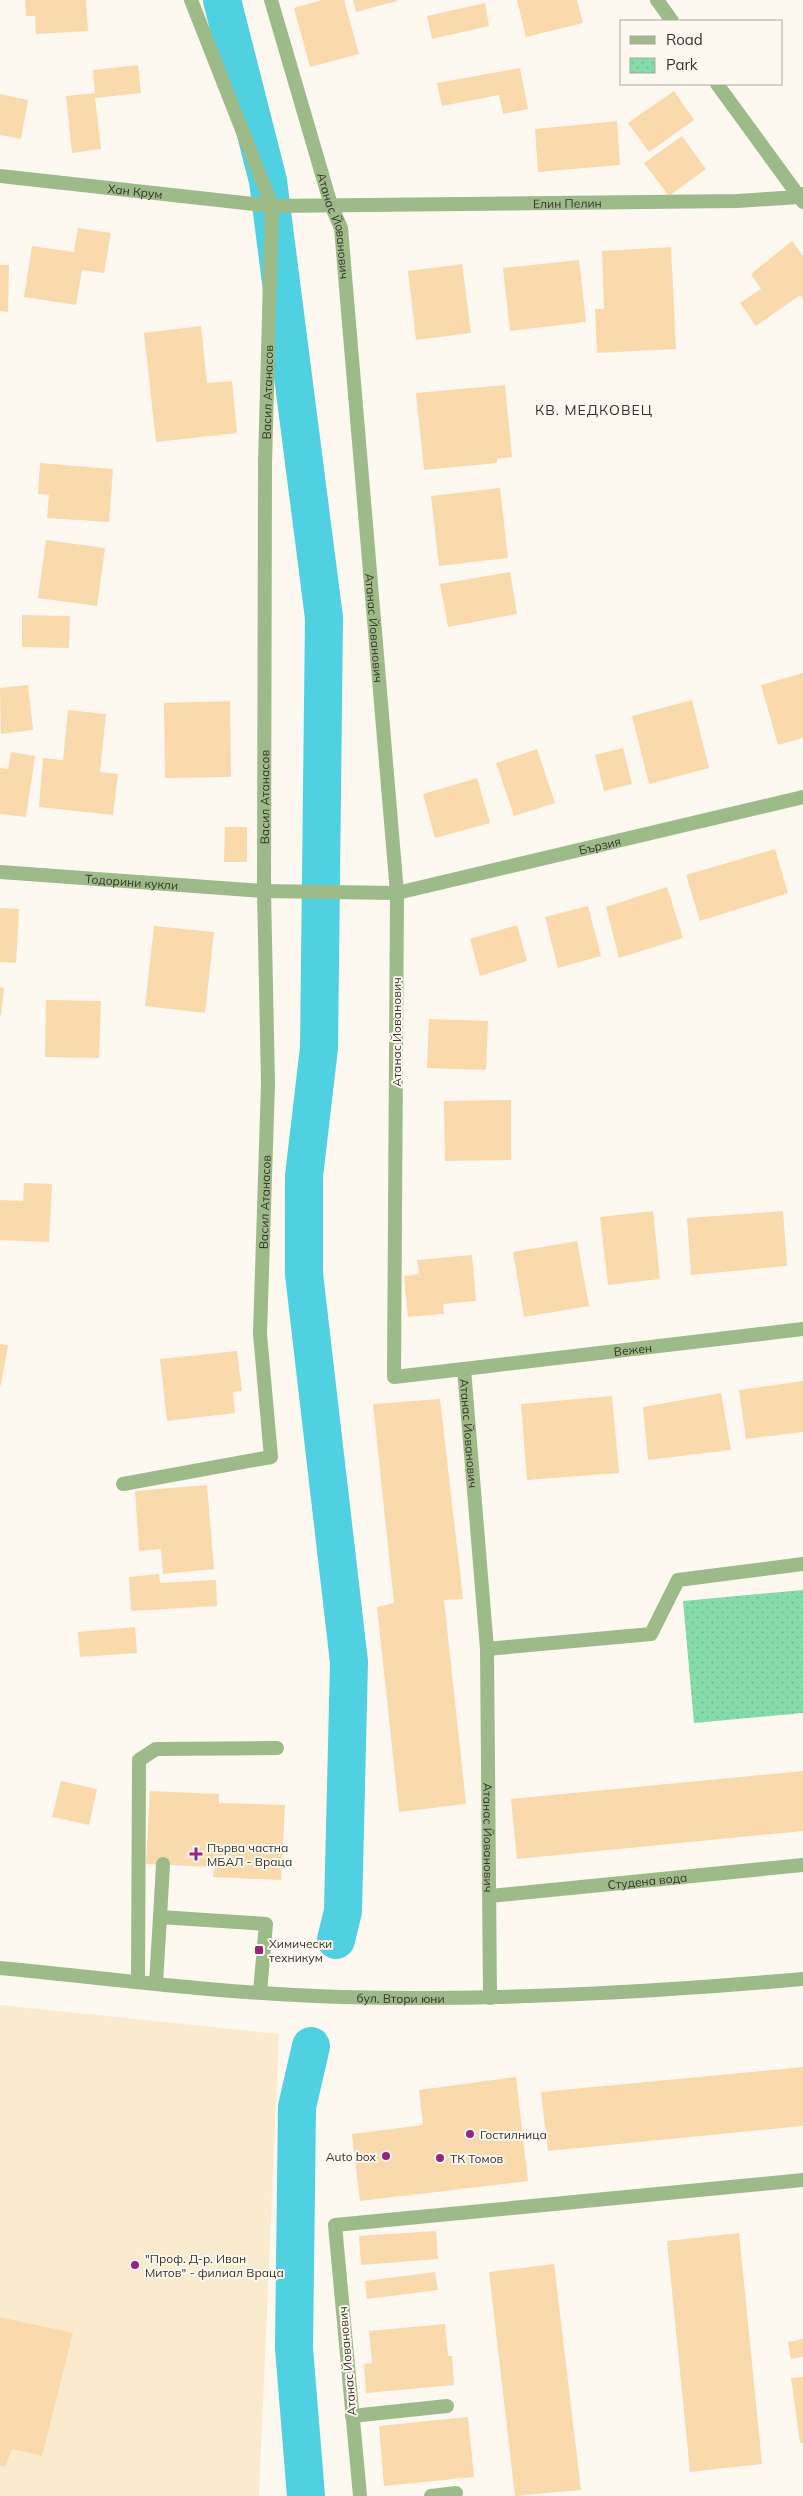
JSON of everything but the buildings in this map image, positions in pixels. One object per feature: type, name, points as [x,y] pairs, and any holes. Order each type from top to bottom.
[{"type":"street","name":"Васил Атанасов","points":[[122,1484],[271,1456],[260,1334],[268,1083],[264,890],[265,463],[272,206],[191,0]]},
{"type":"street","name":"Атанас Йованович","points":[[271,0],[331,204],[341,228],[397,893],[394,1377],[464,1369],[487,1649],[490,1998]]},
{"type":"street","points":[[656,0],[671,20]]},
{"type":"street","points":[[718,85],[802,198]]},
{"type":"street","name":"Хан Крум","points":[[0,176],[272,206],[331,204]]},
{"type":"street","name":"Елин Пелин","points":[[331,204],[737,201],[802,198]]},
{"type":"street","name":"Бързия","points":[[264,890],[397,893],[803,796]]},
{"type":"street","name":"Тодорини кукли","points":[[0,872],[264,890]]},
{"type":"street","name":"Вежен","points":[[464,1369],[803,1329]]},
{"type":"street","points":[[487,1649],[651,1634],[678,1580],[803,1564]]},
{"type":"street","points":[[138,1982],[139,1760],[156,1749],[277,1748]]},
{"type":"street","points":[[156,1983],[163,1864]]},
{"type":"street","name":"Студена вода","points":[[490,1896],[803,1865]]},
{"type":"street","points":[[160,1917],[266,1924],[260,1992]]},
{"type":"street","name":"бул. Втори юни","points":[[0,1968],[138,1982],[343,1997],[490,1998],[803,1979]]},
{"type":"street","name":"Атанас Йованович","points":[[360,2496],[335,2225],[803,2180]]},
{"type":"street","points":[[352,2416],[447,2406]]},
{"type":"street","points":[[431,2496],[456,2493]]},
{"type":"shaded area","name":"\"Проф. Д-р. Иван Митов\" - филиал Враца","points":[[0,2005],[279,2034],[259,2496],[0,2496]]},
{"type":"green space","points":[[803,1590],[803,1713],[694,1723],[683,1601]]},
{"type":"waterway","points":[[222,0],[268,181],[324,618],[319,1048],[304,1176],[304,1274],[349,1662],[343,1911],[336,1940]]},
{"type":"waterway","points":[[306,2496],[294,2348],[297,2107],[311,2046]]},
{"type":"place","name":"Първа частна МБАЛ - Враца","points":[[196,1854]]},
{"type":"place","name":"Химически техникум","points":[[259,1950]]},
{"type":"place","name":"Гостилница","points":[[470,2134]]},
{"type":"place","name":"Auto box","points":[[386,2156]]},
{"type":"place","name":"ТК Томов","points":[[440,2158]]},
{"type":"place","name":"\"Проф. Д-р. Иван Митов\" - филиал Враца","points":[[135,2265]]},
{"type":"district","name":"КВ. МЕДКОВЕЦ","points":[[594,410]]}]
